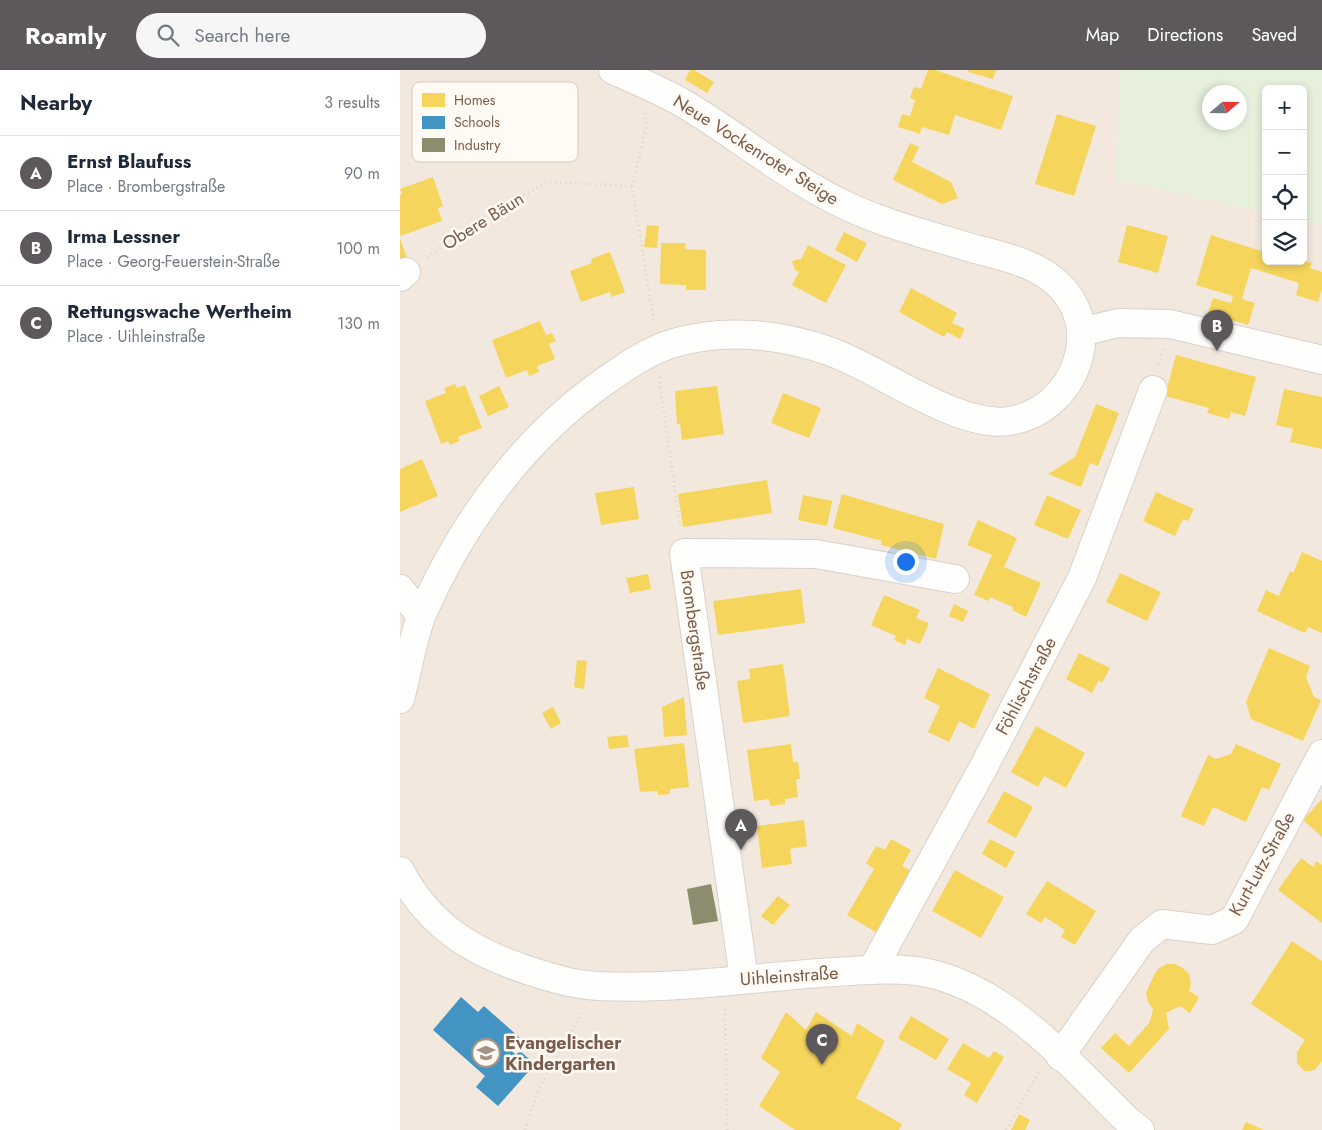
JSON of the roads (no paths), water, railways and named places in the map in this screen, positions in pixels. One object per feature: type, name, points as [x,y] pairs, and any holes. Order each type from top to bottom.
[{"type":"main road","name":"Neue Vockenroter Steige","points":[[400,700],[421,616],[455,549],[484,503],[527,449],[574,403],[627,366],[658,349],[690,339],[732,334],[761,335],[792,340],[860,364],[962,416],[991,423],[1031,416],[1054,402],[1077,366],[1081,350],[1081,332],[1072,302],[1051,278],[1020,262],[900,226],[849,207],[799,181],[680,102],[613,70]]},
{"type":"main road","points":[[1081,332],[1118,323],[1170,324],[1322,360]]},
{"type":"main road","name":"Föhlischstraße","points":[[872,970],[982,770],[1082,578],[1153,390]]},
{"type":"main road","name":"Brombergstraße","points":[[735,980],[684,553],[816,554],[955,579]]},
{"type":"main road","points":[[400,588],[421,616]]},
{"type":"main road","name":"Kurt-Lutz-Straße","points":[[1056,1052],[1142,940],[1162,924],[1212,930],[1234,920],[1322,754]]},
{"type":"main road","name":"Uihleinstraße","points":[[404,888],[444,929],[473,949],[504,963],[557,980],[597,986],[665,986],[872,970],[932,974],[979,991],[1020,1019],[1128,1121],[1140,1130]]},
{"type":"place","name":"Irma Lessner","points":[[1217,351]]},
{"type":"place","name":"Ernst Blaufuss","points":[[741,850]]},
{"type":"place","name":"Evangelischer Kindergarten","points":[[486,1053]]},
{"type":"place","name":"Rettungswache Wertheim","points":[[822,1065]]}]
